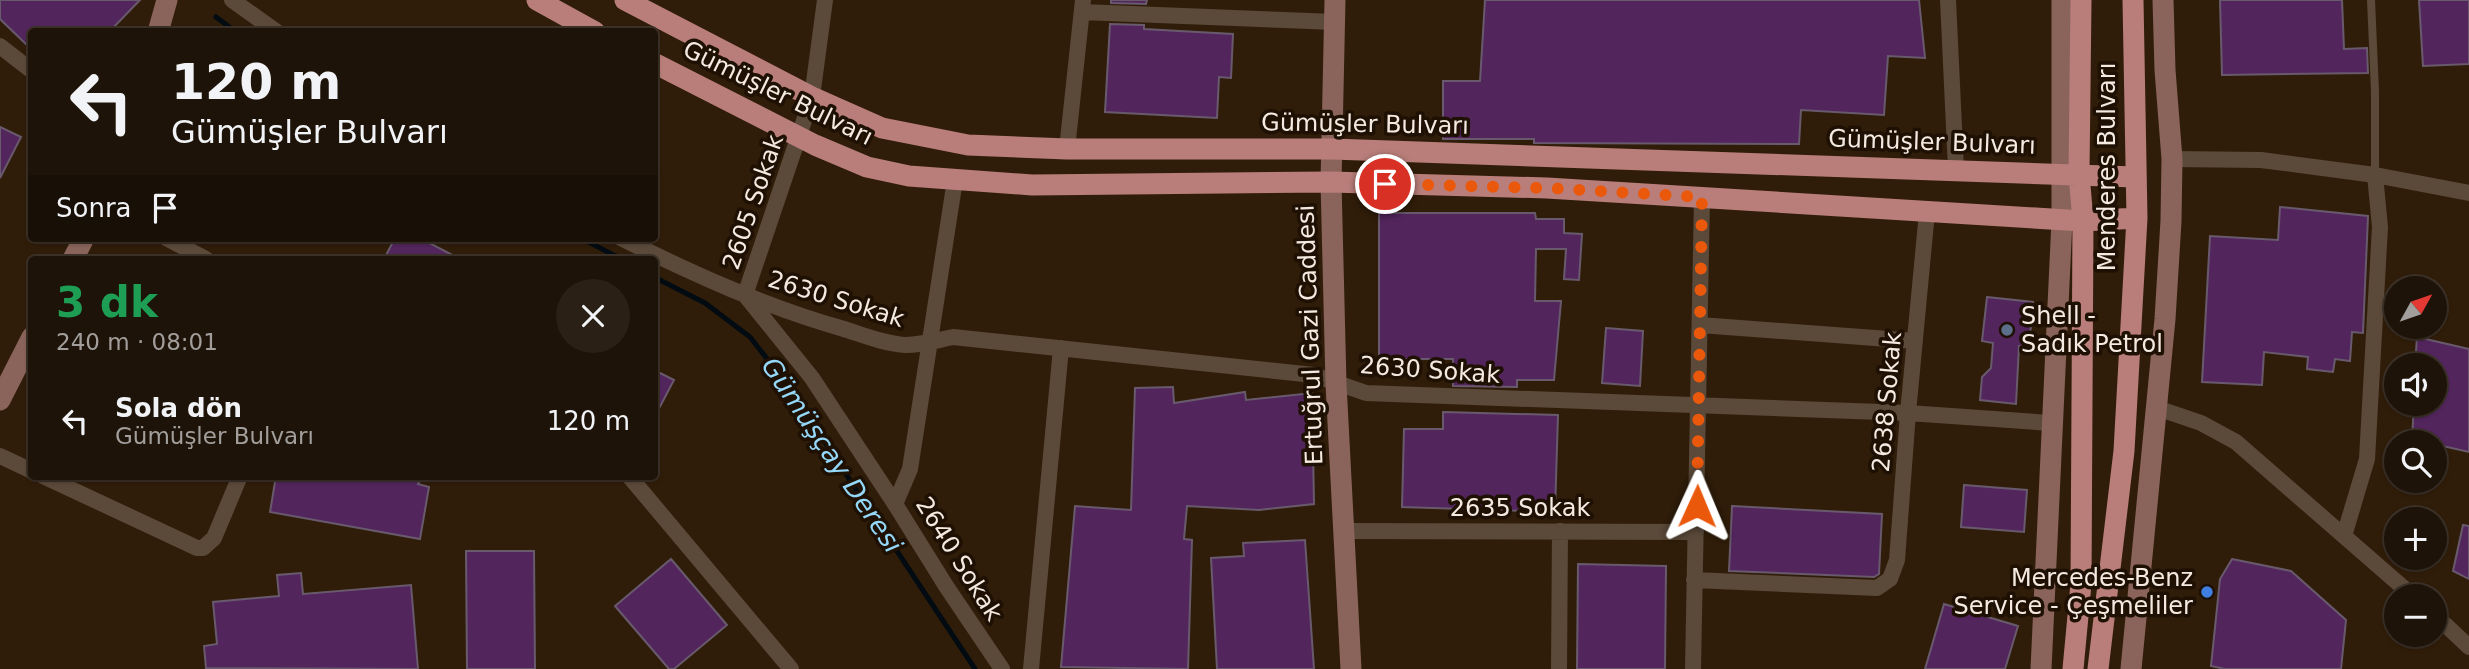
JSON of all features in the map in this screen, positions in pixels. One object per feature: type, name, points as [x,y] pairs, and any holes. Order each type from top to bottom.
[{"type":"main road","points":[[159,28],[167,0]]},
{"type":"main road","points":[[537,0],[588,28]]},
{"type":"main road","name":"Gümüşler Bulvarı","points":[[625,0],[812,97],[882,128],[968,145],[1068,149],[1332,149],[2135,177]]},
{"type":"main road","name":"Ertuğrul Gazi Caddesi","points":[[1335,0],[1331,182],[1336,384],[1350,669]]},
{"type":"main road","points":[[2062,0],[2070,173]]},
{"type":"main road","name":"Menderes Bulvarı","points":[[2073,669],[2081,584],[2070,173],[2081,0]]},
{"type":"main road","name":"Menderes Bulvarı","points":[[2098,669],[2124,452],[2137,218],[2133,0]]},
{"type":"main road","points":[[2131,669],[2157,408],[2170,239],[2172,159],[2162,0]]},
{"type":"main road","name":"Gümüşler Bulvarı","points":[[658,65],[799,138],[867,167],[909,176],[1032,185],[1331,182],[1547,188],[2073,220],[2137,218]]},
{"type":"main road","points":[[2041,669],[2051,422],[2073,220]]},
{"type":"main road","points":[[0,400],[28,351]]},
{"type":"street","points":[[232,0],[271,28]]},
{"type":"street","name":"2605 Sokak","points":[[745,295],[812,97],[825,0]]},
{"type":"street","points":[[1948,0],[1956,169]]},
{"type":"street","points":[[1068,149],[1083,6],[1335,22]]},
{"type":"street","points":[[0,46],[28,68]]},
{"type":"street","points":[[2172,159],[2260,160],[2375,176],[2469,193]]},
{"type":"street","points":[[2344,536],[2367,458],[2379,226],[2375,176]]},
{"type":"street","name":"2640 Sokak","points":[[956,180],[910,469],[895,503],[946,586],[1002,669]]},
{"type":"street","points":[[1693,669],[1702,197]]},
{"type":"street","name":"2638 Sokak","points":[[1694,580],[1877,588],[1890,579],[1897,560],[1927,212]]},
{"type":"street","points":[[174,242],[200,256]]},
{"type":"street","name":"2630 Sokak","points":[[629,242],[658,256]]},
{"type":"street","name":"2630 Sokak","points":[[658,256],[699,276],[803,318],[904,345],[953,337],[1060,348],[1314,375],[1366,393],[1699,404],[2051,422]]},
{"type":"street","points":[[745,295],[812,378],[895,503]]},
{"type":"street","points":[[1700,325],[1915,341]]},
{"type":"street","points":[[1031,669],[1060,348]]},
{"type":"street","points":[[2157,408],[2201,423],[2236,442],[2399,584]]},
{"type":"street","points":[[0,456],[28,469]]},
{"type":"street","points":[[52,480],[197,548],[203,548],[214,538],[238,480]]},
{"type":"street","points":[[632,480],[791,669]]},
{"type":"street","name":"2635 Sokak","points":[[1344,531],[1696,532]]},
{"type":"street","points":[[1559,669],[1560,531]]},
{"type":"street","points":[[2447,626],[2469,647]]},
{"type":"lane","points":[[2371,0],[2375,176]]},
{"type":"shaded area","points":[[0,0],[2469,0],[2469,669],[0,669]]},
{"type":"building","points":[[0,0],[140,0],[113,28],[28,28],[28,46],[0,19]]},
{"type":"building","points":[[1111,0],[1147,0],[1146,4],[1111,3]]},
{"type":"building","points":[[1485,0],[1919,0],[1925,58],[1888,56],[1884,115],[1801,110],[1799,144],[1534,143],[1534,139],[1443,139],[1443,81],[1480,81]]},
{"type":"building","points":[[2220,0],[2342,0],[2344,49],[2367,48],[2368,73],[2222,75]]},
{"type":"building","points":[[2419,0],[2469,0],[2469,64],[2423,66]]},
{"type":"building","points":[[1110,24],[1144,25],[1144,29],[1233,34],[1231,78],[1219,77],[1217,118],[1105,112]]},
{"type":"building","points":[[0,127],[21,137],[0,178]]},
{"type":"building","points":[[2280,207],[2368,216],[2363,333],[2352,332],[2350,361],[2335,359],[2333,372],[2307,369],[2308,357],[2264,352],[2262,385],[2202,382],[2210,236],[2278,240]]},
{"type":"building","points":[[1379,213],[1535,213],[1536,219],[1564,219],[1564,233],[1582,234],[1579,280],[1564,279],[1566,249],[1536,249],[1535,301],[1561,301],[1554,380],[1517,380],[1517,387],[1453,386],[1453,359],[1379,359]]},
{"type":"building","points":[[393,242],[428,242],[454,256],[386,256]]},
{"type":"building","points":[[1987,297],[2033,302],[2029,347],[2019,346],[2016,404],[1980,400],[1982,377],[1991,368],[1993,343],[1982,341]]},
{"type":"building","points":[[1606,328],[1643,331],[1640,386],[1602,383]]},
{"type":"building","points":[[2417,340],[2430,340],[2469,349],[2469,452],[2447,447],[2447,430],[2413,430],[2413,416],[2447,416],[2447,353],[2416,353]]},
{"type":"building","points":[[658,372],[674,380],[658,410]]},
{"type":"building","points":[[1173,387],[1174,403],[1245,392],[1246,400],[1312,393],[1314,504],[1259,510],[1187,506],[1184,539],[1192,540],[1188,669],[1061,667],[1075,506],[1131,510],[1135,388]]},
{"type":"building","points":[[1443,412],[1558,415],[1555,512],[1402,507],[1404,429],[1443,429]]},
{"type":"building","points":[[275,480],[420,480],[418,484],[429,487],[420,539],[270,512]]},
{"type":"building","points":[[1964,485],[2027,490],[2024,532],[1961,527]]},
{"type":"building","points":[[1732,506],[1882,514],[1879,574],[1874,577],[1729,571]]},
{"type":"building","points":[[2463,525],[2469,526],[2469,579],[2453,571]]},
{"type":"building","points":[[1305,540],[1314,669],[1217,669],[1211,558],[1244,556],[1243,543]]},
{"type":"building","points":[[466,551],[534,551],[535,669],[467,669]]},
{"type":"building","points":[[671,559],[727,625],[674,669],[669,669],[615,606]]},
{"type":"building","points":[[2232,559],[2291,571],[2346,620],[2341,669],[2225,669],[2211,666],[2220,579]]},
{"type":"building","points":[[1578,564],[1666,566],[1665,669],[1577,669]]},
{"type":"building","points":[[301,573],[303,594],[411,585],[418,669],[206,668],[204,646],[217,644],[213,602],[279,596],[277,575]]},
{"type":"building","points":[[1944,604],[2018,626],[2005,669],[1925,669]]},
{"type":"waterway","name":"Gümüşçay Deresi","points":[[216,17],[231,28]]},
{"type":"waterway","name":"Gümüşçay Deresi","points":[[589,242],[615,256]]},
{"type":"waterway","name":"Gümüşçay Deresi","points":[[658,279],[705,303],[750,337],[785,382],[975,669]]},
{"type":"place","name":"Shell - Sadık Petrol","points":[[2007,330]]},
{"type":"place","name":"Mercedes-Benz Service - Çeşmeliler","points":[[2207,592]]},
{"type":"route","points":[[1385,184],[1547,188],[1702,197],[1697,506]]}]
